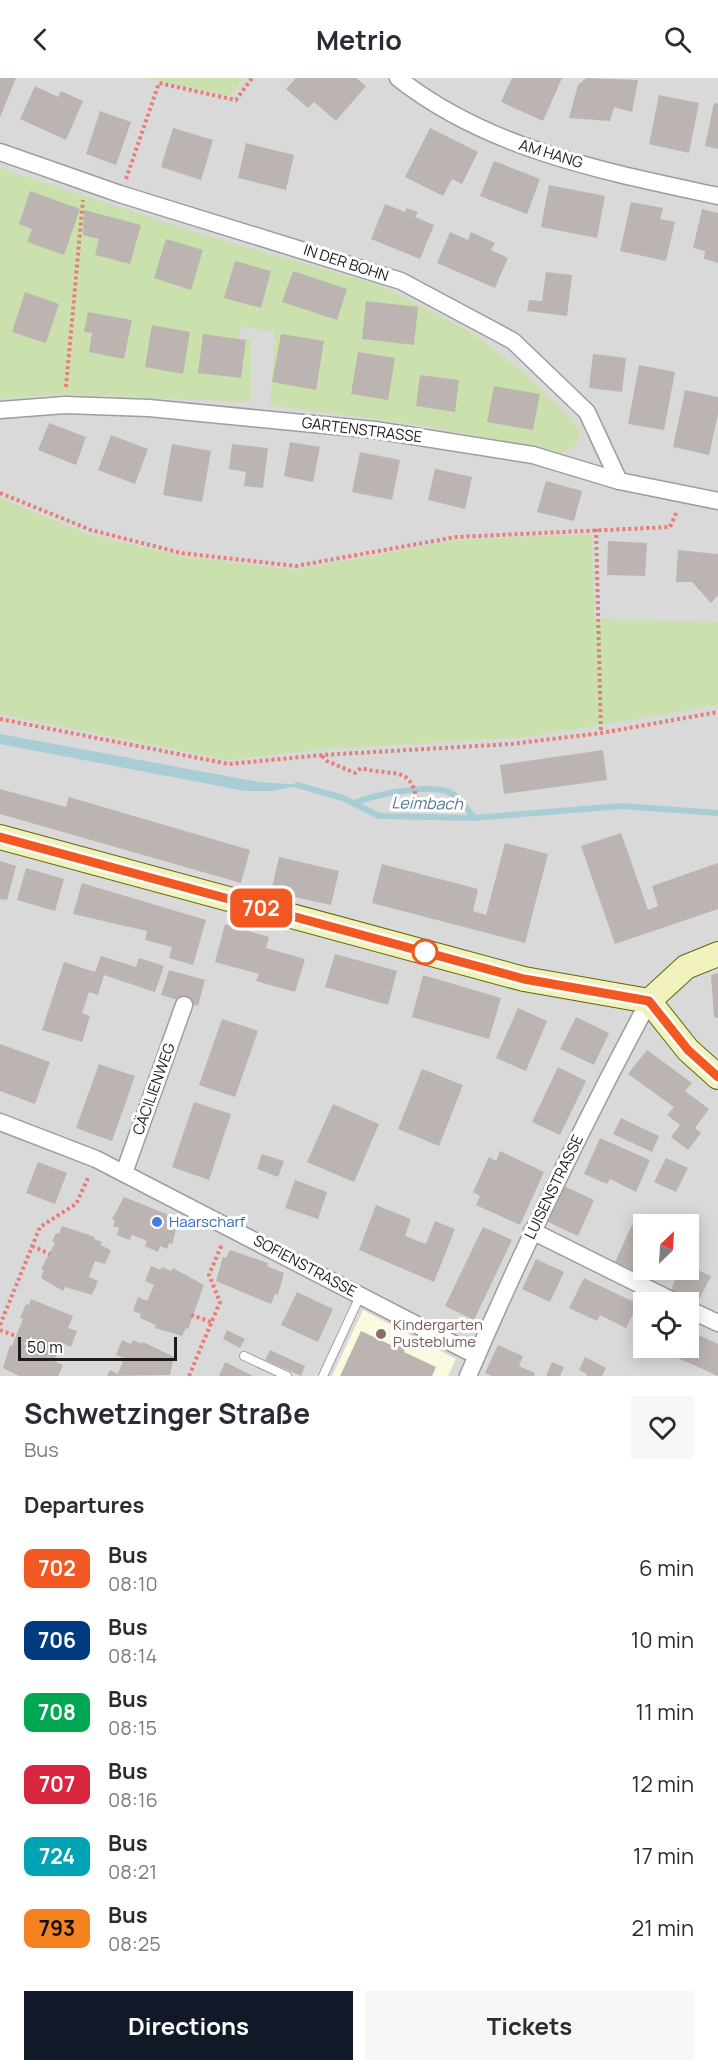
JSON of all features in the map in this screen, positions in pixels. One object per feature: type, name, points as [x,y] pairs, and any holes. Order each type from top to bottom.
[{"type":"street","name":"AM HANG","points":[[398,78],[421,96],[509,142],[614,173],[718,196]]},
{"type":"street","name":"IN DER BOHN","points":[[0,152],[120,194],[401,281],[513,341],[586,412],[619,481]]},
{"type":"street","name":"GARTENSTRASSE","points":[[0,410],[65,405],[149,408],[375,430],[533,455],[619,481],[718,501]]},
{"type":"street","points":[[0,837],[524,979],[649,1001],[688,1050],[718,1077]]},
{"type":"street","points":[[649,1001],[686,967],[718,954]]},
{"type":"street","name":"LUISENSTRASSE","points":[[468,1376],[532,1231],[600,1093],[649,1001]]},
{"type":"street","name":"CÄCILIENWEG","points":[[124,1173],[184,1005]]},
{"type":"street","name":"SOFIENSTRASSE","points":[[0,1122],[96,1159],[230,1226],[477,1356]]},
{"type":"street","points":[[532,1231],[655,1292]]},
{"type":"street","points":[[699,1314],[718,1323]]},
{"type":"lane","points":[[323,1376],[360,1296]]},
{"type":"lane","points":[[244,1356],[287,1376]]},
{"type":"path","points":[[120,194],[159,83],[236,100],[252,78]]},
{"type":"path","points":[[65,405],[86,182]]},
{"type":"path","points":[[0,494],[91,530],[181,553],[296,566],[456,537],[670,527],[683,495]]},
{"type":"path","points":[[596,529],[601,733]]},
{"type":"path","points":[[0,719],[229,764],[322,755],[511,744],[601,733],[718,712]]},
{"type":"path","points":[[322,755],[327,761],[355,773],[361,768],[390,772],[409,779],[415,786],[418,809]]},
{"type":"path","points":[[0,1325],[40,1227],[76,1204],[96,1159]]},
{"type":"path","points":[[189,1376],[220,1302],[209,1275],[230,1226]]},
{"type":"path","points":[[32,1246],[50,1254]]},
{"type":"path","points":[[191,1315],[211,1322]]},
{"type":"path","points":[[0,1330],[16,1336]]},
{"type":"shaded area","points":[[0,78],[718,78],[718,1376],[0,1376]]},
{"type":"shaded area","name":"Kindergarten Pusteblume","points":[[363,1310],[456,1359],[448,1376],[332,1376]]},
{"type":"green space","points":[[147,78],[245,78],[230,96]]},
{"type":"green space","points":[[0,168],[204,235],[380,285],[467,330],[524,372],[572,419],[580,432],[578,443],[562,453],[425,426],[270,405],[275,332],[242,326],[238,339],[251,339],[251,402],[62,394],[0,399]]},
{"type":"green space","points":[[0,498],[90,535],[183,556],[296,570],[455,540],[592,534],[595,619],[718,622],[718,705],[527,737],[323,749],[227,760],[0,714]]},
{"type":"water","points":[[0,734],[259,782],[303,785],[273,791],[245,791],[0,744]]},
{"type":"building","points":[[0,78],[16,78],[0,117]]},
{"type":"building","points":[[296,78],[356,78],[366,86],[336,121],[314,102],[308,108],[286,89]]},
{"type":"building","points":[[512,78],[562,78],[543,121],[501,102]]},
{"type":"building","points":[[586,78],[638,80],[632,112],[614,107],[610,121],[569,118],[578,85]]},
{"type":"building","points":[[35,86],[58,97],[61,91],[83,101],[66,140],[20,119]]},
{"type":"building","points":[[659,95],[699,103],[689,153],[649,144]]},
{"type":"building","points":[[714,103],[718,104],[718,149],[705,146]]},
{"type":"building","points":[[100,111],[131,122],[116,165],[86,154]]},
{"type":"building","points":[[173,128],[213,140],[201,180],[161,167]]},
{"type":"building","points":[[430,128],[478,152],[462,184],[452,179],[443,196],[405,177]]},
{"type":"building","points":[[246,143],[294,155],[286,190],[238,178]]},
{"type":"building","points":[[494,161],[540,179],[527,214],[480,196]]},
{"type":"building","points":[[549,185],[605,196],[597,238],[541,227]]},
{"type":"building","points":[[30,191],[80,209],[64,255],[27,242],[32,229],[19,224]]},
{"type":"building","points":[[631,202],[663,208],[660,219],[675,222],[666,261],[620,251]]},
{"type":"building","points":[[385,204],[405,212],[407,208],[418,212],[415,217],[434,225],[420,259],[371,239]]},
{"type":"building","points":[[702,209],[718,213],[718,263],[704,259],[705,251],[693,248]]},
{"type":"building","points":[[84,210],[141,225],[130,264],[95,255],[99,239],[83,235]]},
{"type":"building","points":[[450,232],[468,240],[471,232],[495,243],[491,250],[508,258],[495,288],[437,263]]},
{"type":"building","points":[[166,239],[203,250],[191,290],[154,278]]},
{"type":"building","points":[[235,261],[271,271],[261,308],[224,298]]},
{"type":"building","points":[[293,271],[347,289],[337,320],[282,302]]},
{"type":"building","points":[[546,272],[572,275],[567,316],[527,311],[529,300],[542,301]]},
{"type":"building","points":[[25,292],[59,304],[46,343],[12,332]]},
{"type":"building","points":[[366,301],[418,307],[414,345],[362,339]]},
{"type":"building","points":[[88,312],[132,320],[124,359],[89,352],[92,333],[84,332]]},
{"type":"building","points":[[152,325],[190,332],[183,374],[145,367]]},
{"type":"building","points":[[203,334],[246,340],[241,378],[198,373]]},
{"type":"building","points":[[281,334],[324,341],[316,390],[272,382]]},
{"type":"building","points":[[358,352],[395,358],[388,400],[351,394]]},
{"type":"building","points":[[593,354],[626,358],[622,392],[589,388]]},
{"type":"building","points":[[639,365],[675,372],[664,430],[628,424]]},
{"type":"building","points":[[420,375],[459,380],[455,412],[416,406]]},
{"type":"building","points":[[494,386],[540,394],[533,430],[487,422]]},
{"type":"building","points":[[685,390],[718,397],[718,414],[709,455],[673,447]]},
{"type":"building","points":[[49,423],[86,437],[76,465],[38,450]]},
{"type":"building","points":[[111,435],[148,449],[135,484],[98,470]]},
{"type":"building","points":[[290,442],[320,447],[313,482],[284,476]]},
{"type":"building","points":[[172,444],[211,451],[202,502],[163,495]]},
{"type":"building","points":[[232,444],[268,448],[263,488],[244,486],[246,472],[229,469]]},
{"type":"building","points":[[360,452],[400,460],[392,500],[352,492]]},
{"type":"building","points":[[435,469],[472,477],[465,509],[428,500]]},
{"type":"building","points":[[546,481],[582,491],[574,521],[537,512]]},
{"type":"building","points":[[608,541],[647,543],[645,576],[607,575]]},
{"type":"building","points":[[678,550],[718,554],[718,595],[711,603],[692,582],[676,582]]},
{"type":"building","points":[[603,750],[607,780],[504,794],[500,765]]},
{"type":"building","points":[[0,789],[66,807],[69,797],[250,850],[241,883],[0,814]]},
{"type":"building","points":[[621,833],[648,910],[658,906],[652,886],[718,863],[718,909],[615,944],[581,846]]},
{"type":"building","points":[[505,843],[548,854],[525,943],[372,903],[382,864],[478,889],[473,911],[486,915]]},
{"type":"building","points":[[279,857],[339,871],[331,905],[271,892]]},
{"type":"building","points":[[0,861],[16,866],[7,900],[0,899]]},
{"type":"building","points":[[26,868],[64,879],[55,911],[17,900]]},
{"type":"building","points":[[82,883],[206,920],[193,965],[169,958],[172,947],[145,940],[147,931],[73,914]]},
{"type":"building","points":[[225,924],[269,937],[266,948],[305,959],[295,992],[256,981],[259,974],[215,962]]},
{"type":"building","points":[[335,954],[397,971],[388,1005],[325,987]]},
{"type":"building","points":[[101,956],[136,967],[139,958],[164,966],[155,992],[104,975],[98,995],[89,992],[82,1013],[90,1016],[82,1042],[42,1030],[64,962],[95,972]]},
{"type":"building","points":[[169,970],[205,980],[198,1006],[161,995]]},
{"type":"building","points":[[718,973],[718,1018],[714,1017],[711,975]]},
{"type":"building","points":[[423,975],[501,998],[489,1039],[412,1017]]},
{"type":"building","points":[[518,1008],[547,1021],[526,1071],[496,1058]]},
{"type":"building","points":[[576,1017],[609,1033],[594,1065],[560,1049]]},
{"type":"building","points":[[222,1019],[258,1031],[235,1097],[199,1085]]},
{"type":"building","points":[[0,1044],[50,1062],[35,1104],[0,1091]]},
{"type":"building","points":[[647,1050],[692,1083],[685,1091],[709,1109],[695,1128],[701,1133],[688,1150],[671,1137],[680,1125],[667,1115],[674,1107],[628,1074]]},
{"type":"building","points":[[99,1064],[135,1076],[112,1141],[76,1128]]},
{"type":"building","points":[[558,1067],[586,1081],[560,1135],[532,1122]]},
{"type":"building","points":[[422,1069],[463,1085],[439,1146],[398,1129]]},
{"type":"building","points":[[194,1102],[231,1114],[209,1180],[172,1167]]},
{"type":"building","points":[[333,1104],[379,1124],[354,1182],[307,1162]]},
{"type":"building","points":[[621,1118],[659,1136],[652,1152],[613,1134]]},
{"type":"building","points":[[600,1138],[650,1160],[636,1192],[610,1179],[607,1184],[584,1174]]},
{"type":"building","points":[[500,1151],[544,1172],[520,1225],[476,1205],[480,1196],[473,1192],[489,1157],[496,1161]]},
{"type":"building","points":[[262,1154],[284,1161],[278,1177],[257,1169]]},
{"type":"building","points":[[666,1158],[688,1168],[676,1192],[654,1182]]},
{"type":"building","points":[[38,1162],[67,1173],[55,1204],[26,1193]]},
{"type":"building","points":[[295,1180],[327,1192],[318,1219],[285,1208]]},
{"type":"building","points":[[564,1186],[594,1200],[578,1236],[548,1222]]},
{"type":"building","points":[[124,1197],[179,1219],[172,1244],[169,1243],[167,1249],[160,1246],[158,1252],[145,1246],[147,1241],[132,1235],[130,1240],[117,1235],[119,1228],[113,1226],[115,1221],[112,1219]]},
{"type":"building","points":[[376,1205],[411,1219],[405,1236],[426,1244],[435,1221],[455,1229],[434,1282],[359,1250]]},
{"type":"building","points":[[632,1225],[633,1225],[633,1270],[615,1262]]},
{"type":"building","points":[[62,1226],[95,1237],[94,1239],[102,1242],[100,1245],[111,1250],[105,1264],[95,1261],[89,1277],[98,1281],[92,1295],[65,1287],[63,1291],[41,1278],[44,1270],[41,1269],[55,1243],[52,1241],[56,1233],[59,1234]]},
{"type":"building","points":[[483,1227],[512,1240],[474,1320],[445,1306]]},
{"type":"building","points":[[230,1250],[268,1263],[267,1266],[284,1273],[278,1295],[275,1294],[271,1304],[216,1281],[223,1257],[226,1258]]},
{"type":"building","points":[[536,1259],[564,1272],[550,1302],[522,1289]]},
{"type":"building","points":[[151,1266],[171,1271],[173,1268],[204,1285],[188,1329],[186,1328],[182,1336],[155,1328],[156,1325],[140,1318],[141,1314],[133,1311],[138,1297],[147,1301],[154,1285],[145,1281]]},
{"type":"building","points":[[699,1271],[711,1276],[699,1300],[699,1292],[671,1290],[675,1280],[699,1280]]},
{"type":"building","points":[[584,1278],[633,1302],[633,1314],[626,1328],[600,1315],[597,1321],[569,1308]]},
{"type":"building","points":[[297,1292],[333,1309],[318,1342],[281,1325]]},
{"type":"building","points":[[31,1299],[73,1316],[68,1328],[77,1331],[71,1347],[62,1343],[54,1361],[63,1365],[58,1376],[19,1376],[3,1368],[10,1345],[12,1346],[23,1319],[20,1318],[26,1304],[29,1305]]},
{"type":"building","points":[[227,1330],[245,1339],[240,1348],[223,1339]]},
{"type":"building","points":[[361,1331],[395,1347],[398,1341],[407,1345],[404,1352],[436,1367],[432,1376],[340,1376]]},
{"type":"building","points":[[699,1335],[718,1344],[718,1376],[678,1358],[699,1358]]},
{"type":"building","points":[[122,1340],[131,1344],[133,1340],[142,1344],[143,1342],[174,1357],[170,1375],[107,1376],[110,1370],[118,1374],[124,1358],[116,1355]]},
{"type":"building","points":[[498,1345],[523,1356],[519,1366],[535,1373],[534,1376],[492,1376],[485,1373]]},
{"type":"building","points":[[270,1350],[305,1366],[301,1376],[265,1360]]},
{"type":"building","points":[[585,1357],[606,1368],[602,1376],[586,1376],[587,1374],[579,1370]]},
{"type":"building","points":[[225,1362],[253,1376],[219,1376]]},
{"type":"building","points":[[552,1362],[564,1367],[560,1376],[546,1376]]},
{"type":"waterway","name":"Leimbach","points":[[297,785],[343,798],[379,816],[474,818],[621,806],[718,813]]},
{"type":"waterway","points":[[354,803],[406,790],[435,789],[447,791],[456,796],[474,818]]},
{"type":"bus line","name":"702","points":[[0,837],[524,979],[649,1001],[688,1050],[718,1077]]},
{"type":"place","name":"Haarscharf","points":[[157,1222]]},
{"type":"place","name":"Kindergarten Pusteblume","points":[[381,1334]]}]
